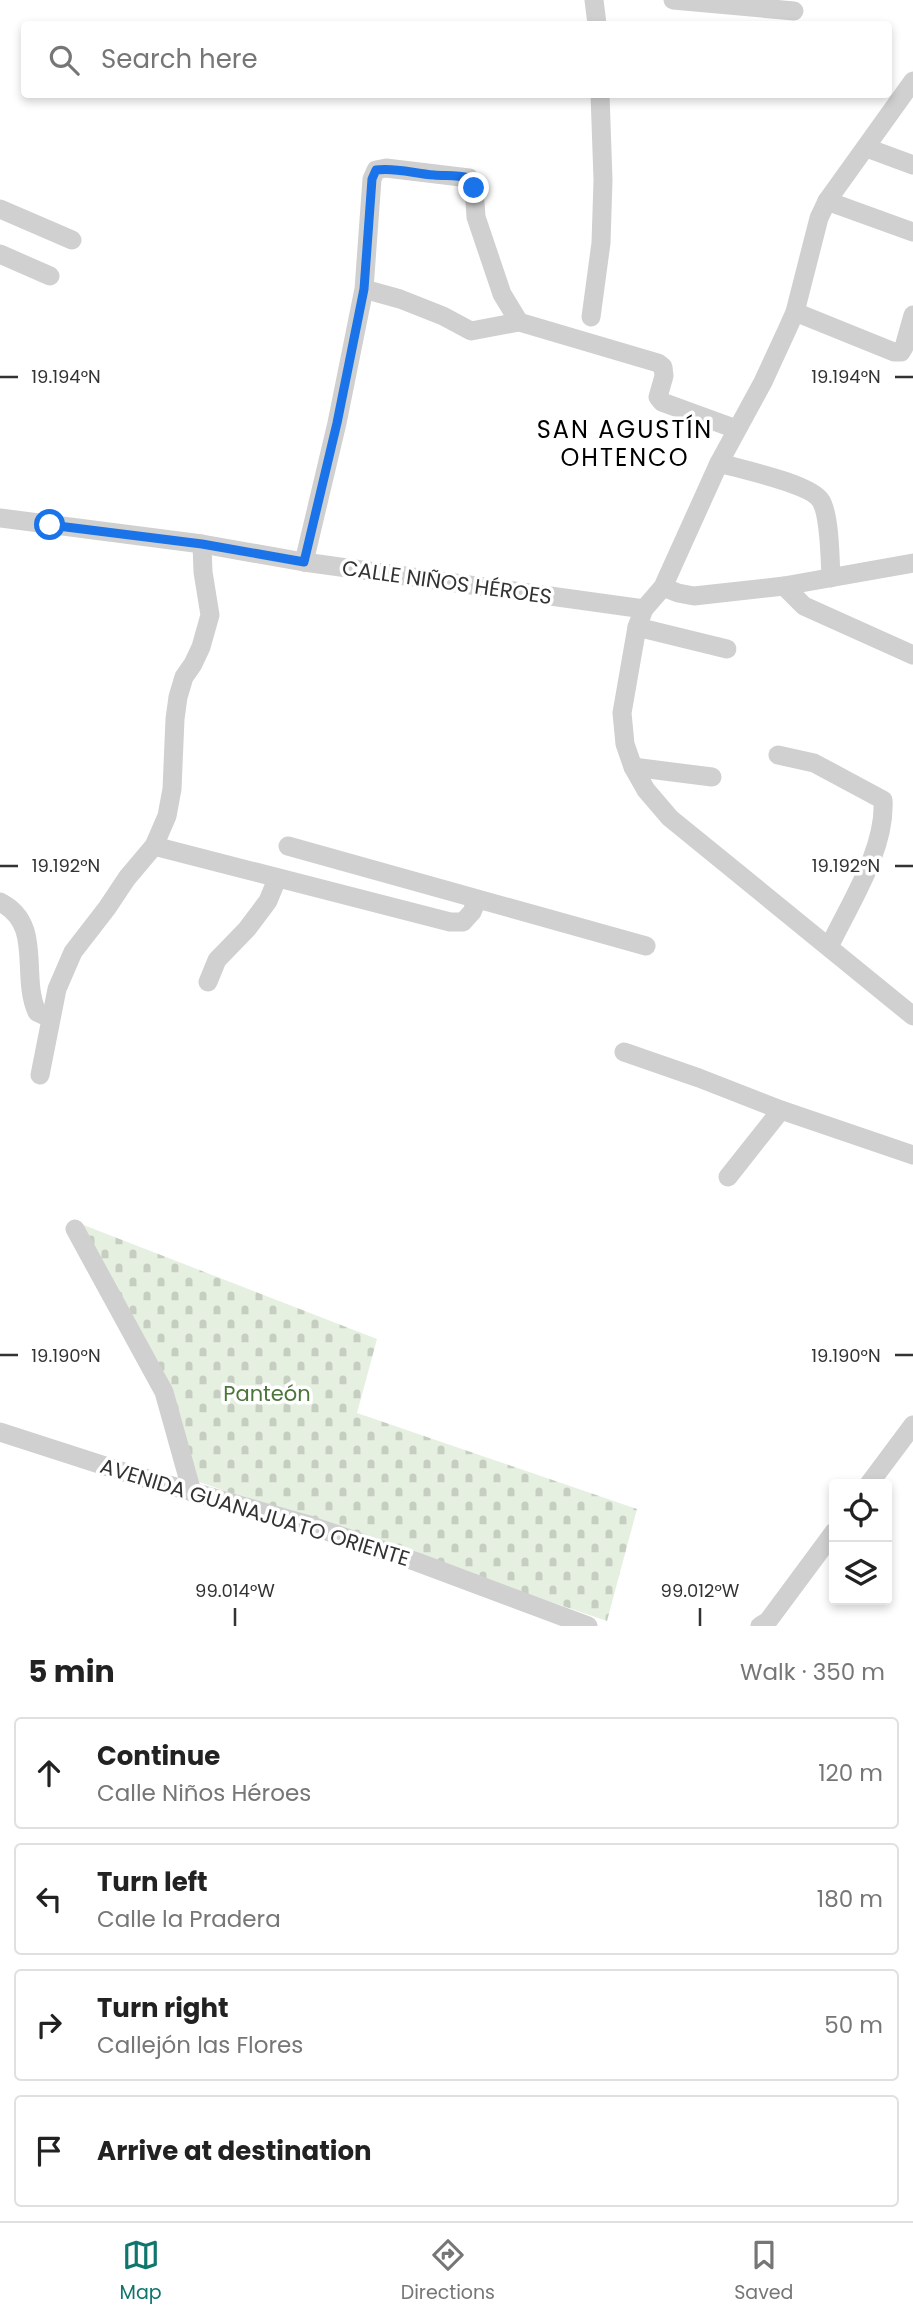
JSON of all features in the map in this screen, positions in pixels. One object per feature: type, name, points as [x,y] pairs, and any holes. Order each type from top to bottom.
[{"type":"street","points":[[594,0],[597,21]]},
{"type":"street","points":[[673,0],[794,11]]},
{"type":"street","points":[[913,81],[827,201],[819,218],[795,312],[763,382],[719,463],[663,587],[640,618],[622,713],[625,744],[633,767],[646,790],[670,818],[913,1016]]},
{"type":"street","points":[[591,317],[601,230],[603,180],[600,98]]},
{"type":"street","points":[[867,148],[913,165]]},
{"type":"street","points":[[304,562],[337,423],[364,289],[372,179],[376,170],[387,168],[469,178],[474,188],[477,217],[502,293],[519,322]]},
{"type":"street","points":[[827,201],[913,232]]},
{"type":"street","points":[[0,209],[72,240]]},
{"type":"street","points":[[0,254],[50,276]]},
{"type":"street","points":[[364,289],[400,299],[443,316],[471,331],[519,322],[658,363],[663,367],[664,376],[657,397],[662,402],[736,429]]},
{"type":"street","points":[[795,312],[894,352],[901,352],[904,347],[913,315]]},
{"type":"street","points":[[719,463],[796,484],[815,493],[825,511],[831,578]]},
{"type":"street","name":"CALLE NIÑOS HÉROES","points":[[0,519],[202,544],[640,618],[727,649]]},
{"type":"street","points":[[40,1076],[57,989],[73,952],[154,846],[167,816],[172,789],[178,698],[184,677],[201,647],[210,615],[203,572],[202,544]]},
{"type":"street","points":[[663,587],[694,596],[785,586],[913,563]]},
{"type":"street","points":[[785,586],[804,606],[913,655]]},
{"type":"street","points":[[778,755],[814,763],[883,800],[884,816],[879,845],[829,947]]},
{"type":"street","points":[[633,767],[712,778]]},
{"type":"street","points":[[154,846],[450,922],[463,922],[472,912],[477,900]]},
{"type":"street","points":[[288,846],[646,946]]},
{"type":"street","points":[[208,982],[217,960],[247,929],[268,901],[278,879]]},
{"type":"street","points":[[0,902],[21,920],[29,946],[31,998],[37,1012],[50,1017]]},
{"type":"street","points":[[624,1052],[781,1111],[913,1155]]},
{"type":"street","points":[[728,1177],[781,1111]]},
{"type":"street","points":[[75,1229],[164,1392],[192,1492]]},
{"type":"street","points":[[873,1479],[913,1425]]},
{"type":"street","name":"AVENIDA GUANAJUATO ORIENTE","points":[[0,1432],[192,1492],[309,1525],[588,1626]]},
{"type":"street","points":[[760,1626],[768,1621],[829,1539]]},
{"type":"green space","name":"Panteón","points":[[81,1224],[377,1339],[357,1413],[637,1509],[607,1621],[199,1482]]},
{"type":"district","name":"SAN AGUSTÍN OHTENCO","points":[[625,443]]},
{"type":"route","points":[[50,525],[202,544],[304,562],[337,423],[364,289],[372,179],[376,170],[387,168],[433,175],[457,175],[469,178],[474,188]]}]
